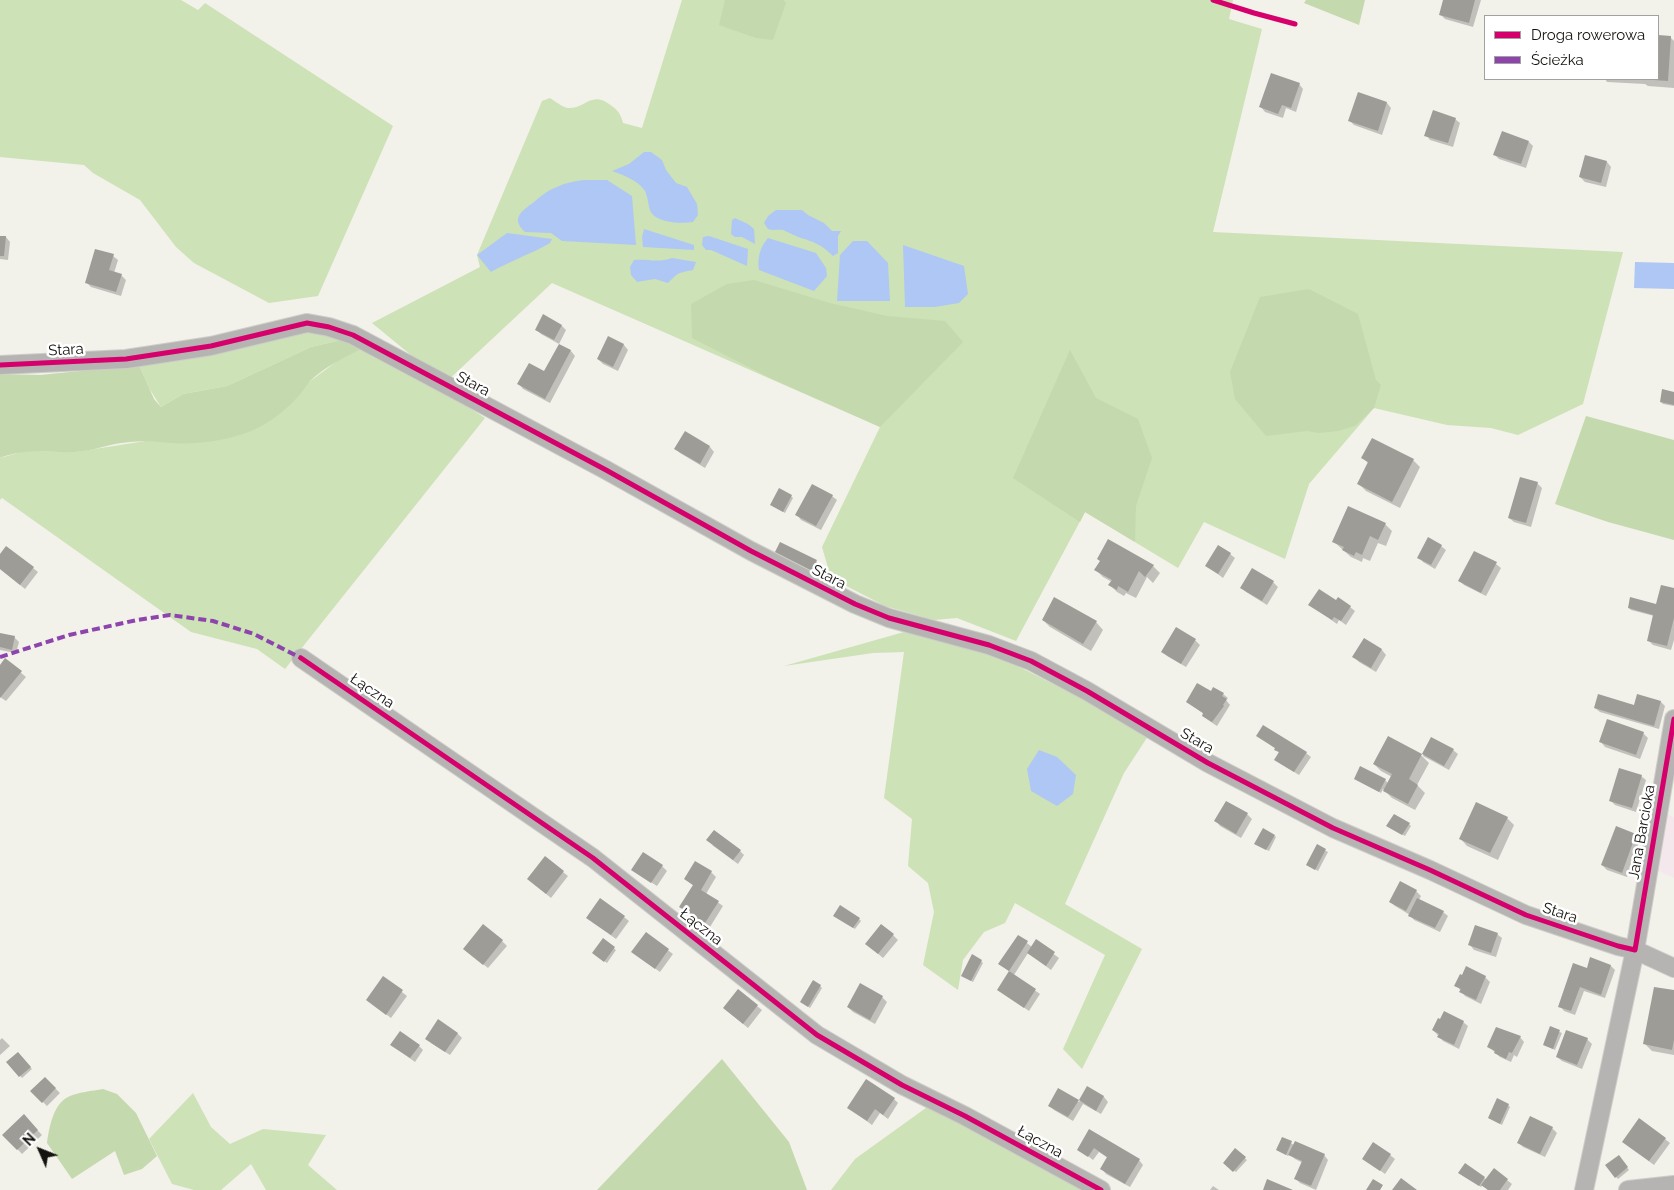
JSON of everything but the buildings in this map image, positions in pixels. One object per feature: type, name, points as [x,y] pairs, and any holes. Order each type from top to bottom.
[{"type":"street","name":"Stara","points":[[0,365],[126,359],[211,346],[308,323],[329,327],[360,339],[606,470],[751,551],[855,604],[897,620],[988,645],[1031,662],[1087,691],[1208,763],[1333,828],[1430,870],[1526,915],[1635,950],[1674,968]]},
{"type":"street","name":"Łączna","points":[[302,658],[593,858],[817,1034],[902,1085],[965,1116],[1101,1190]]},
{"type":"street","name":"Jana Barcioka","points":[[1584,1190],[1635,950],[1674,718]]},
{"type":"street","points":[[1628,1190],[1674,1185]]},
{"type":"shaded area","points":[[1666,813],[1674,817],[1674,878],[1656,870]]},
{"type":"green space","points":[[0,0],[181,0],[198,10],[205,3],[393,126],[318,296],[269,303],[194,263],[176,247],[140,200],[93,173],[84,165],[0,157]]},
{"type":"green space","points":[[682,0],[1233,0],[1229,19],[1262,29],[1213,232],[1623,252],[1583,404],[1518,435],[1491,428],[1447,425],[1374,408],[1309,484],[1285,559],[1204,522],[1178,568],[1085,512],[1016,641],[957,618],[934,620],[885,606],[831,578],[822,547],[880,427],[552,283],[445,383],[372,323],[480,267],[477,255],[542,101],[550,98],[568,108],[574,108],[593,100],[603,100],[616,110],[623,123],[642,128]]},
{"type":"green space","points":[[725,0],[783,0],[786,3],[773,40],[756,38],[719,25]]},
{"type":"green space","points":[[1306,0],[1365,0],[1359,25],[1304,3]]},
{"type":"green space","points":[[754,280],[830,303],[887,316],[945,321],[963,342],[880,427],[770,378],[692,338],[691,304],[727,284]]},
{"type":"green space","points":[[1309,289],[1358,314],[1376,380],[1381,385],[1374,408],[1355,426],[1338,431],[1319,433],[1307,431],[1266,436],[1235,399],[1230,372],[1260,297]]},
{"type":"green space","points":[[307,332],[346,339],[311,347],[227,386],[183,394],[161,407],[149,388],[139,365]]},
{"type":"green space","points":[[346,339],[361,349],[322,371],[275,418],[243,434],[199,443],[136,441],[82,451],[28,452],[0,458],[0,374],[40,375],[139,365],[154,399],[161,407],[183,394],[227,386],[311,347]]},
{"type":"green space","points":[[367,342],[485,418],[285,669],[257,649],[191,632],[2,498],[0,500],[0,458],[25,451],[75,452],[146,441],[192,443],[309,382]]},
{"type":"green space","points":[[1070,350],[1096,398],[1138,419],[1152,458],[1136,506],[1135,542],[1085,512],[1080,522],[1013,478]]},
{"type":"green space","points":[[1586,416],[1674,440],[1674,540],[1608,522],[1555,504]]},
{"type":"green space","points":[[904,632],[984,649],[1150,733],[1124,773],[1065,904],[1142,949],[1082,1069],[1063,1049],[1105,955],[1015,903],[1005,923],[984,932],[963,960],[958,990],[923,965],[934,912],[928,883],[908,866],[912,819],[884,798],[904,652],[873,653],[784,666]]},
{"type":"green space","points":[[722,1059],[789,1142],[807,1190],[597,1190]]},
{"type":"green space","points":[[103,1089],[117,1094],[136,1113],[157,1156],[142,1169],[124,1175],[115,1151],[72,1179],[47,1143],[55,1111],[63,1100],[68,1097]]},
{"type":"green space","points":[[193,1093],[211,1127],[230,1144],[263,1129],[326,1135],[308,1165],[337,1190],[266,1190],[251,1164],[221,1190],[194,1190],[172,1184],[149,1139]]},
{"type":"green space","points":[[930,1105],[1088,1190],[831,1190],[855,1159]]},
{"type":"water","points":[[644,152],[651,152],[662,160],[666,170],[676,183],[687,187],[697,204],[698,215],[693,222],[676,223],[657,218],[650,210],[646,193],[642,187],[630,178],[612,171],[629,164]]},
{"type":"water","points":[[584,180],[607,180],[632,196],[636,245],[562,241],[551,233],[525,232],[518,223],[519,215],[542,195],[563,184]]},
{"type":"water","points":[[776,210],[802,210],[824,223],[832,231],[841,231],[838,236],[838,253],[833,256],[813,242],[783,230],[768,229],[764,223],[768,216]]},
{"type":"water","points":[[735,218],[754,229],[755,244],[731,234],[732,220]]},
{"type":"water","points":[[644,229],[694,245],[694,250],[643,247],[642,237]]},
{"type":"water","points":[[507,233],[552,239],[550,243],[543,247],[491,272],[477,255]]},
{"type":"water","points":[[709,236],[748,249],[747,266],[711,250],[706,250],[702,245],[703,237]]},
{"type":"water","points":[[768,238],[816,253],[826,268],[827,276],[814,291],[759,270],[758,261],[760,253]]},
{"type":"water","points":[[853,241],[867,241],[888,263],[890,301],[837,301],[840,255]]},
{"type":"water","points":[[903,245],[964,266],[968,294],[959,303],[935,307],[905,307]]},
{"type":"water","points":[[672,258],[696,262],[693,270],[679,274],[668,283],[655,279],[637,282],[631,275],[630,267],[634,260],[658,261]]},
{"type":"water","points":[[1635,262],[1674,263],[1674,289],[1634,288]]},
{"type":"water","points":[[1039,750],[1057,757],[1076,775],[1073,794],[1057,806],[1031,791],[1027,769]]},
{"type":"marked path","points":[[0,657],[69,635],[137,620],[170,615],[213,621],[254,634],[301,658]]},
{"type":"cycle path","points":[[1213,0],[1295,24]]},
{"type":"cycle path","points":[[0,365],[126,359],[211,346],[307,323],[329,327],[353,335],[606,470],[751,551],[855,604],[889,618],[989,645],[1031,661],[1087,691],[1208,763],[1333,828],[1430,870],[1526,915],[1635,950],[1674,719]]},
{"type":"cycle path","points":[[301,658],[593,858],[817,1035],[902,1085],[965,1116],[1101,1190]]}]
